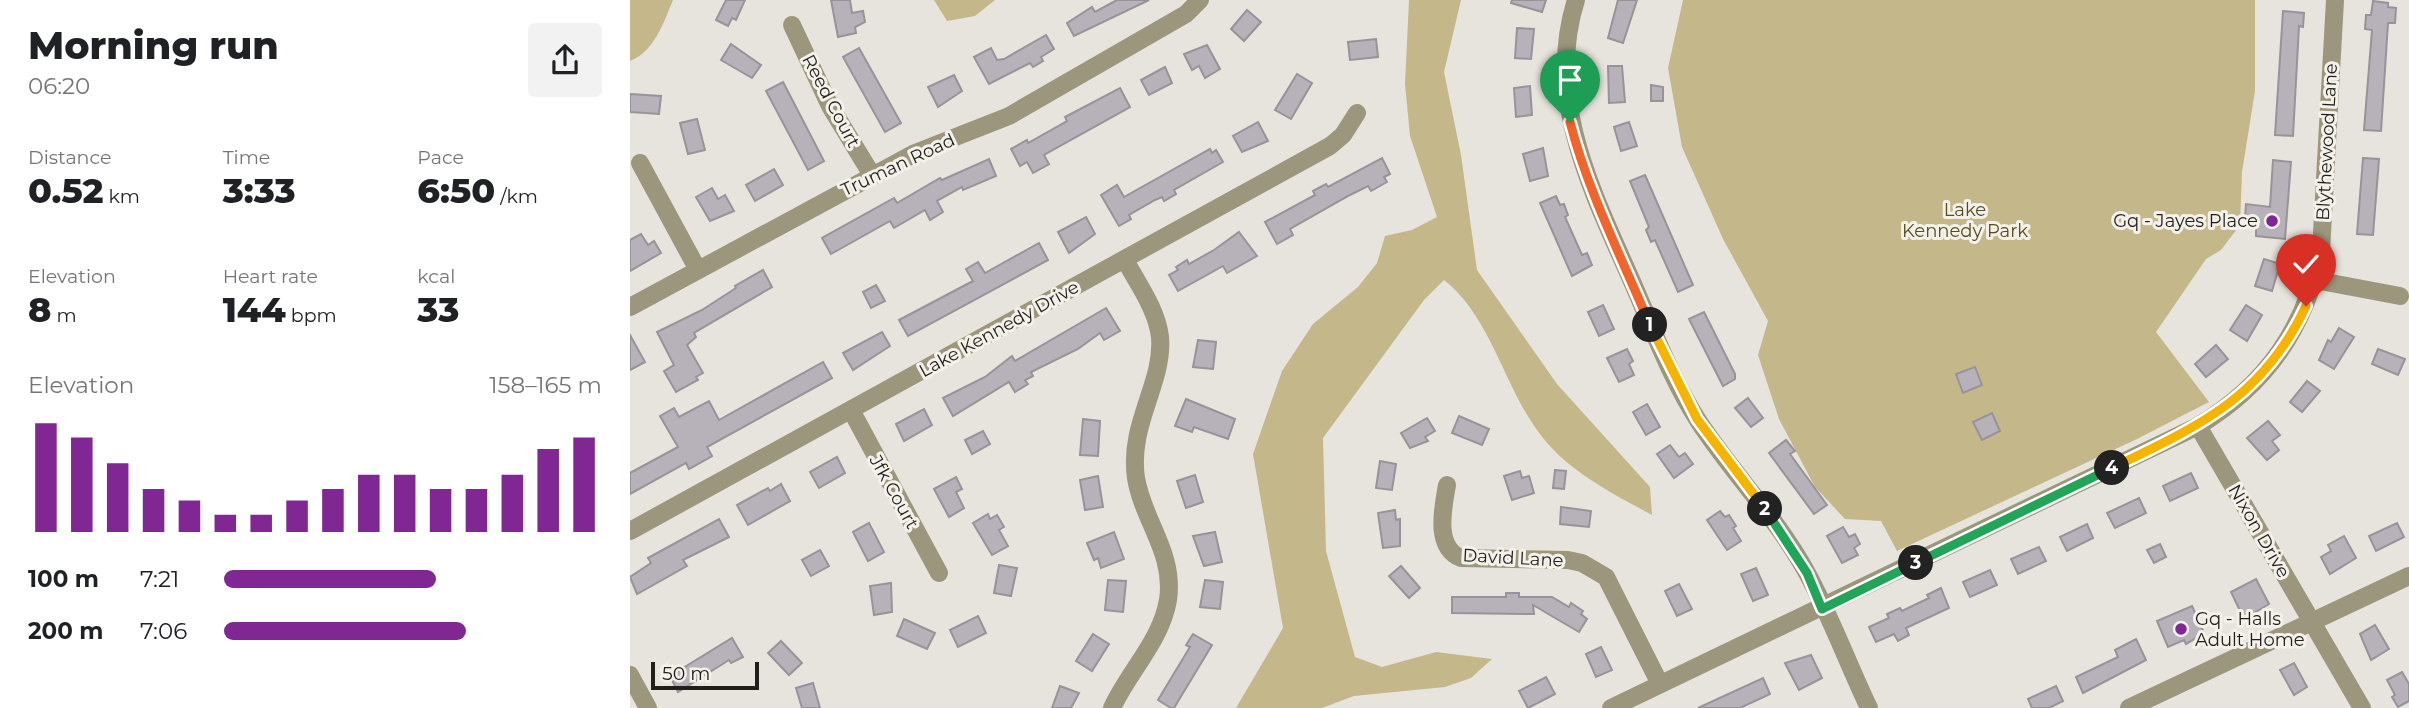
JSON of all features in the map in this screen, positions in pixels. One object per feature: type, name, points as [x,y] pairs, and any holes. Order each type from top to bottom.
[{"type":"street","name":"Truman Road","points":[[630,307],[915,153],[1009,116],[1186,14],[1200,0]]},
{"type":"street","points":[[1576,0],[1568,34],[1566,91],[1578,152],[1602,215],[1653,333],[1697,419],[1764,508],[1807,573],[1869,708]]},
{"type":"street","name":"Blythewood Lane","points":[[1611,708],[1822,609],[2198,426],[2245,393],[2279,355],[2300,319],[2315,280],[2321,251],[2336,0]]},
{"type":"street","name":"Reed Court","points":[[792,25],[830,106],[872,175]]},
{"type":"street","name":"Lake Kennedy Drive","points":[[630,531],[1330,146],[1342,135],[1357,113]]},
{"type":"street","points":[[639,163],[698,270]]},
{"type":"street","points":[[1112,708],[1156,635],[1168,600],[1170,579],[1168,563],[1141,498],[1135,458],[1142,413],[1157,371],[1160,336],[1150,306],[1125,260]]},
{"type":"street","points":[[2315,280],[2400,296]]},
{"type":"street","name":"Jfk Court","points":[[851,410],[939,573]]},
{"type":"street","name":"Nixon Drive","points":[[2198,426],[2362,708]]},
{"type":"street","name":"David Lane","points":[[1447,485],[1444,540],[1453,555],[1461,558],[1568,560],[1595,569],[1606,577],[1660,684]]},
{"type":"street","points":[[2129,708],[2409,576]]},
{"type":"street","points":[[630,675],[648,708]]},
{"type":"green space","points":[[630,0],[673,0],[652,44],[630,61]]},
{"type":"green space","points":[[934,0],[995,0],[975,16],[947,21]]},
{"type":"green space","points":[[1409,0],[1461,0],[1444,72],[1461,155],[1477,270],[1557,384],[1650,487],[1652,515],[1589,479],[1548,444],[1525,412],[1473,312],[1444,280],[1424,300],[1323,438],[1326,551],[1355,657],[1382,667],[1436,652],[1492,659],[1471,678],[1445,687],[1354,696],[1322,708],[1236,708],[1283,628],[1253,454],[1282,371],[1313,324],[1358,287],[1377,263],[1385,236],[1412,230],[1437,217],[1410,136],[1405,84]]},
{"type":"green space","name":"Lake Kennedy Park","points":[[1683,0],[2255,0],[2255,91],[2242,172],[2240,225],[2221,250],[2206,259],[2156,332],[2209,402],[2137,439],[1897,551],[1881,521],[1845,519],[1815,487],[1779,419],[1758,355],[1768,321],[1723,239],[1682,147],[1668,68]]},
{"type":"building","points":[[726,0],[745,0],[736,20],[732,18],[728,26],[716,20]]},
{"type":"building","points":[[831,0],[850,0],[852,13],[863,11],[865,22],[855,27],[856,33],[838,37]]},
{"type":"building","points":[[1117,0],[1149,0],[1074,36],[1067,23],[1092,7],[1095,12]]},
{"type":"building","points":[[1512,0],[1546,0],[1542,12],[1511,3]]},
{"type":"building","points":[[1618,0],[1637,0],[1623,43],[1608,38]]},
{"type":"building","points":[[2373,1],[2388,3],[2388,7],[2396,8],[2395,23],[2388,23],[2381,131],[2364,130],[2372,30],[2365,29],[2366,15],[2371,15]]},
{"type":"building","points":[[1247,10],[1261,22],[1244,41],[1231,29]]},
{"type":"building","points":[[2283,11],[2304,13],[2303,27],[2299,26],[2293,136],[2275,135]]},
{"type":"building","points":[[1517,28],[1534,29],[1531,59],[1515,58]]},
{"type":"building","points":[[1046,35],[1054,49],[1041,57],[1043,61],[1033,67],[1030,63],[989,84],[974,57],[991,48],[997,60],[1004,59]]},
{"type":"building","points":[[1376,39],[1378,57],[1350,60],[1348,42]]},
{"type":"building","points":[[731,44],[761,65],[752,78],[721,60]]},
{"type":"building","points":[[1207,45],[1220,69],[1205,78],[1199,66],[1192,70],[1184,54]]},
{"type":"building","points":[[859,48],[901,123],[885,132],[843,57]]},
{"type":"building","points":[[1608,66],[1622,66],[1625,102],[1609,103]]},
{"type":"building","points":[[1165,67],[1172,83],[1149,95],[1141,80]]},
{"type":"building","points":[[1297,74],[1312,83],[1291,119],[1275,110]]},
{"type":"building","points":[[954,75],[962,91],[938,107],[928,87]]},
{"type":"building","points":[[783,82],[824,161],[808,170],[766,91]]},
{"type":"building","points":[[1651,85],[1663,87],[1663,101],[1651,101]]},
{"type":"building","points":[[1530,86],[1532,115],[1516,117],[1514,88]]},
{"type":"building","points":[[1120,88],[1130,107],[1044,155],[1049,164],[1033,173],[1027,162],[1020,166],[1011,149],[1027,140],[1028,143],[1067,121],[1065,117]]},
{"type":"building","points":[[630,94],[661,96],[659,114],[630,112]]},
{"type":"building","points":[[697,119],[705,150],[688,154],[680,123]]},
{"type":"building","points":[[1258,122],[1268,141],[1242,152],[1233,136]]},
{"type":"building","points":[[1629,122],[1637,146],[1621,151],[1614,127]]},
{"type":"building","points":[[1543,148],[1548,176],[1530,181],[1523,154]]},
{"type":"building","points":[[1210,149],[1212,153],[1216,150],[1223,162],[1174,190],[1176,194],[1164,201],[1162,197],[1129,215],[1131,219],[1119,226],[1101,195],[1117,185],[1124,197]]},
{"type":"building","points":[[1382,158],[1390,174],[1384,177],[1387,182],[1371,191],[1368,186],[1350,195],[1290,229],[1293,235],[1277,244],[1265,222],[1315,195],[1313,191],[1326,184],[1328,187]]},
{"type":"building","points":[[2363,158],[2379,159],[2373,235],[2357,234]]},
{"type":"building","points":[[989,159],[996,176],[963,190],[962,187],[937,201],[943,212],[930,220],[925,210],[894,228],[890,221],[831,254],[822,238],[894,198],[897,203],[940,178],[942,180]]},
{"type":"building","points":[[2273,160],[2291,162],[2285,239],[2256,236],[2256,221],[2245,219],[2246,204],[2270,207]]},
{"type":"building","points":[[774,169],[783,185],[755,201],[746,185]]},
{"type":"building","points":[[1645,175],[1693,285],[1678,292],[1655,240],[1651,242],[1646,230],[1649,227],[1630,181]]},
{"type":"building","points":[[712,188],[718,199],[725,195],[734,211],[710,221],[696,197]]},
{"type":"building","points":[[1556,196],[1560,205],[1564,204],[1568,215],[1565,217],[1582,255],[1587,253],[1592,265],[1572,276],[1540,203]]},
{"type":"building","points":[[1086,217],[1095,234],[1069,253],[1058,232]]},
{"type":"building","points":[[1239,232],[1257,256],[1227,273],[1223,266],[1178,291],[1169,275],[1178,270],[1176,267],[1187,260],[1189,264]]},
{"type":"building","points":[[641,234],[648,245],[654,241],[661,253],[630,271],[630,240]]},
{"type":"building","points":[[1039,243],[1048,260],[908,336],[899,320],[973,281],[966,269],[978,262],[985,273]]},
{"type":"building","points":[[2264,259],[2280,264],[2272,291],[2255,286]]},
{"type":"building","points":[[763,270],[772,287],[694,333],[696,337],[687,345],[703,373],[696,377],[698,380],[676,392],[664,371],[674,365],[657,332],[702,310]]},
{"type":"building","points":[[876,285],[885,301],[871,308],[863,292]]},
{"type":"building","points":[[1603,305],[1614,329],[1599,336],[1588,312]]},
{"type":"building","points":[[2246,305],[2262,315],[2247,341],[2230,330]]},
{"type":"building","points":[[1106,308],[1120,331],[1104,340],[1100,333],[1078,349],[1031,372],[1033,376],[1025,380],[1028,384],[1015,392],[1009,382],[953,416],[943,398],[985,377],[1012,356],[1015,361]]},
{"type":"building","points":[[1704,312],[1735,374],[1735,379],[1723,386],[1689,319]]},
{"type":"building","points":[[2339,328],[2354,337],[2334,369],[2319,360],[2328,340],[2331,342]]},
{"type":"building","points":[[882,332],[890,346],[853,370],[843,353]]},
{"type":"building","points":[[630,335],[645,362],[630,370]]},
{"type":"building","points":[[1198,340],[1216,342],[1213,369],[1193,367]]},
{"type":"building","points":[[2216,345],[2228,359],[2206,377],[2195,364]]},
{"type":"building","points":[[1627,349],[1633,361],[1629,364],[1634,375],[1619,382],[1607,358]]},
{"type":"building","points":[[2378,349],[2405,359],[2398,375],[2372,364]]},
{"type":"building","points":[[823,362],[832,378],[707,447],[712,456],[689,469],[686,463],[630,494],[630,473],[678,447],[660,416],[674,408],[679,417],[709,401],[719,420]]},
{"type":"building","points":[[1975,367],[1982,385],[1963,393],[1956,374]]},
{"type":"building","points":[[2307,381],[2320,391],[2302,412],[2290,402]]},
{"type":"building","points":[[1748,398],[1763,418],[1751,427],[1735,408]]},
{"type":"building","points":[[1186,399],[1235,419],[1228,439],[1194,427],[1192,432],[1175,426]]},
{"type":"building","points":[[1647,404],[1660,427],[1646,435],[1633,412]]},
{"type":"building","points":[[924,409],[932,425],[904,441],[896,424]]},
{"type":"building","points":[[1992,413],[2000,431],[1982,440],[1973,422]]},
{"type":"building","points":[[1459,416],[1489,429],[1482,445],[1452,433]]},
{"type":"building","points":[[1427,418],[1435,431],[1425,437],[1428,441],[1410,448],[1401,433]]},
{"type":"building","points":[[1083,419],[1100,421],[1098,456],[1080,455]]},
{"type":"building","points":[[2268,421],[2280,435],[2272,441],[2279,450],[2267,460],[2247,438]]},
{"type":"building","points":[[983,431],[990,444],[972,454],[965,440]]},
{"type":"building","points":[[1786,440],[1795,451],[1790,454],[1827,505],[1814,514],[1769,453]]},
{"type":"building","points":[[1670,445],[1679,457],[1685,453],[1693,464],[1674,478],[1657,454]]},
{"type":"building","points":[[837,457],[845,473],[819,488],[810,472]]},
{"type":"building","points":[[1380,461],[1396,464],[1392,490],[1376,488]]},
{"type":"building","points":[[1555,470],[1566,471],[1564,489],[1553,488]]},
{"type":"building","points":[[1520,471],[1522,478],[1529,476],[1534,493],[1512,500],[1504,476]]},
{"type":"building","points":[[2191,473],[2198,488],[2170,501],[2163,486]]},
{"type":"building","points":[[1195,475],[1203,502],[1186,508],[1177,481]]},
{"type":"building","points":[[1098,476],[1103,507],[1085,510],[1080,480]]},
{"type":"building","points":[[956,477],[962,489],[956,492],[964,508],[949,517],[934,489]]},
{"type":"building","points":[[781,484],[790,501],[748,525],[737,505]]},
{"type":"building","points":[[2139,498],[2146,513],[2115,528],[2107,513]]},
{"type":"building","points":[[1561,507],[1591,511],[1589,527],[1560,524]]},
{"type":"building","points":[[1395,510],[1396,520],[1400,519],[1400,546],[1383,548],[1378,513]]},
{"type":"building","points":[[1720,511],[1725,517],[1729,515],[1741,541],[1727,550],[1707,520]]},
{"type":"building","points":[[988,514],[990,519],[997,515],[1004,527],[999,530],[1008,546],[992,555],[973,523]]},
{"type":"building","points":[[719,519],[729,537],[683,560],[687,566],[637,594],[630,577],[651,563],[648,558]]},
{"type":"building","points":[[869,523],[884,552],[868,561],[853,532]]},
{"type":"building","points":[[2397,523],[2404,537],[2376,551],[2369,536]]},
{"type":"building","points":[[2087,524],[2093,538],[2067,551],[2060,537]]},
{"type":"building","points":[[1843,527],[1849,537],[1855,534],[1860,544],[1854,548],[1858,555],[1842,563],[1827,536]]},
{"type":"building","points":[[1114,532],[1124,559],[1101,568],[1098,558],[1094,560],[1087,543]]},
{"type":"building","points":[[1215,532],[1222,562],[1204,566],[1193,536]]},
{"type":"building","points":[[2344,536],[2356,558],[2330,574],[2321,557],[2331,551],[2328,545]]},
{"type":"building","points":[[2160,544],[2166,557],[2154,563],[2147,550]]},
{"type":"building","points":[[2039,547],[2046,561],[2018,574],[2011,559]]},
{"type":"building","points":[[820,550],[829,566],[811,576],[802,560]]},
{"type":"building","points":[[999,565],[1017,568],[1011,596],[994,593]]},
{"type":"building","points":[[1401,566],[1420,588],[1409,598],[1389,576]]},
{"type":"building","points":[[1756,568],[1768,595],[1753,601],[1741,574]]},
{"type":"building","points":[[1990,570],[1997,585],[1970,597],[1963,582]]},
{"type":"building","points":[[2256,579],[2269,604],[2244,619],[2231,592]]},
{"type":"building","points":[[1108,580],[1126,581],[1123,612],[1105,610]]},
{"type":"building","points":[[1205,580],[1223,582],[1220,609],[1200,607]]},
{"type":"building","points":[[891,583],[892,612],[874,615],[870,586]]},
{"type":"building","points":[[1679,584],[1692,609],[1677,616],[1665,591]]},
{"type":"building","points":[[1941,588],[1949,608],[1906,628],[1909,635],[1898,641],[1894,634],[1876,642],[1869,627],[1889,618],[1887,614],[1900,608],[1902,611],[1929,598],[1927,595]]},
{"type":"building","points":[[1506,593],[1519,593],[1519,597],[1552,597],[1569,607],[1571,603],[1583,611],[1581,614],[1587,619],[1579,632],[1533,605],[1534,614],[1452,613],[1452,597],[1506,597]]},
{"type":"building","name":"Gq - Halls Adult Home","points":[[2192,606],[2204,633],[2186,644],[2184,640],[2168,647],[2157,621]]},
{"type":"building","points":[[978,616],[986,633],[958,647],[950,630]]},
{"type":"building","points":[[904,619],[935,633],[927,649],[897,636]]},
{"type":"building","points":[[2375,625],[2389,649],[2371,660],[2360,634]]},
{"type":"building","points":[[1093,634],[1109,644],[1092,671],[1076,661]]},
{"type":"building","points":[[1193,634],[1212,645],[1174,708],[1171,708],[1158,700],[1190,647],[1186,645]]},
{"type":"building","points":[[732,638],[743,657],[731,663],[729,660],[678,692],[670,676]]},
{"type":"building","points":[[2136,639],[2146,660],[2083,693],[2076,677],[2118,657],[2115,650]]},
{"type":"building","points":[[781,641],[802,663],[789,675],[768,653]]},
{"type":"building","points":[[1601,647],[1612,670],[1596,677],[1586,654]]},
{"type":"building","points":[[1811,655],[1822,678],[1799,690],[1785,663]]},
{"type":"building","points":[[2294,663],[2307,687],[2294,695],[2280,670]]},
{"type":"building","points":[[2402,672],[2409,684],[2409,701],[2398,707],[2387,680]]},
{"type":"building","points":[[1546,677],[1555,694],[1528,708],[1519,691]]},
{"type":"building","points":[[1763,678],[1770,694],[1740,708],[1698,708]]},
{"type":"building","points":[[813,683],[820,708],[802,708],[796,688]]},
{"type":"building","points":[[1060,686],[1079,693],[1071,708],[1052,708]]},
{"type":"building","points":[[2056,686],[2063,701],[2049,708],[2032,708],[2028,699]]},
{"type":"place","name":"Gq - Jayes Place","points":[[2272,221]]},
{"type":"place","name":"Gq - Halls Adult Home","points":[[2181,629]]},
{"type":"route","points":[[1570,122],[1578,152],[1602,215],[1676,380],[1713,443],[1764,508],[1807,573],[1822,609],[2221,412],[2262,377],[2294,332],[2306,306]]}]
